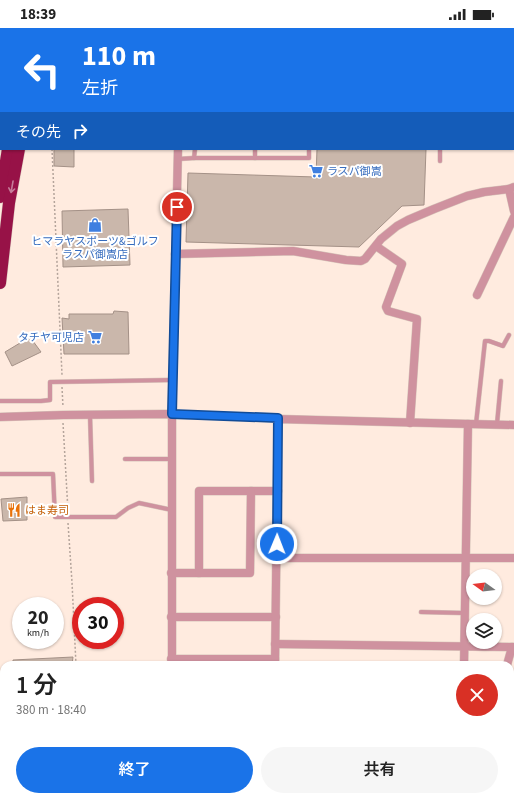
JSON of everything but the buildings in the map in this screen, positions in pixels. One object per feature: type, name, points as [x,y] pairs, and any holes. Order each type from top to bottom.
[{"type":"highway","points":[[0,196],[8,150]]},
{"type":"highway","points":[[0,283],[9,204],[19,150]]},
{"type":"street","points":[[171,661],[172,380],[178,150]]},
{"type":"street","points":[[175,254],[293,251],[361,261],[365,259],[381,239],[397,226],[467,196],[511,188],[514,211]]},
{"type":"street","points":[[477,296],[514,218]]},
{"type":"street","points":[[376,246],[402,264],[386,307],[388,311],[417,319],[410,423]]},
{"type":"street","points":[[0,417],[90,414],[172,414]]},
{"type":"street","points":[[275,661],[278,418],[514,425]]},
{"type":"street","points":[[464,661],[465,558],[472,424]]},
{"type":"street","points":[[200,573],[200,491],[278,491]]},
{"type":"street","points":[[171,573],[250,573],[251,491]]},
{"type":"street","points":[[277,558],[514,558]]},
{"type":"street","points":[[171,617],[276,617]]},
{"type":"street","points":[[275,644],[513,647],[508,661]]},
{"type":"lane","points":[[194,158],[195,150]]},
{"type":"lane","points":[[255,150],[255,158]]},
{"type":"lane","points":[[178,159],[309,158],[309,150]]},
{"type":"lane","points":[[440,150],[440,161]]},
{"type":"lane","points":[[472,424],[485,341],[503,346],[509,335]]},
{"type":"lane","points":[[0,401],[50,400],[50,382],[172,380]]},
{"type":"lane","points":[[496,424],[501,381]]},
{"type":"lane","points":[[90,414],[92,481]]},
{"type":"lane","points":[[172,414],[278,418]]},
{"type":"lane","points":[[125,459],[172,459]]},
{"type":"lane","points":[[0,474],[53,474],[55,516],[116,517],[128,508],[139,503],[172,510]]},
{"type":"lane","points":[[421,612],[464,614]]},
{"type":"path","points":[[52,150],[63,415],[76,661]]},
{"type":"place","name":"ラスパ御嵩","points":[[316,171]]},
{"type":"place","name":"ヒマラヤスポーツ&ゴルフ ラスパ御嵩店","points":[[95,225]]},
{"type":"place","name":"タチヤ可児店","points":[[95,337]]},
{"type":"place","name":"はま寿司","points":[[14,510]]},
{"type":"route","points":[[177,207],[172,414],[278,418],[277,544]]}]
